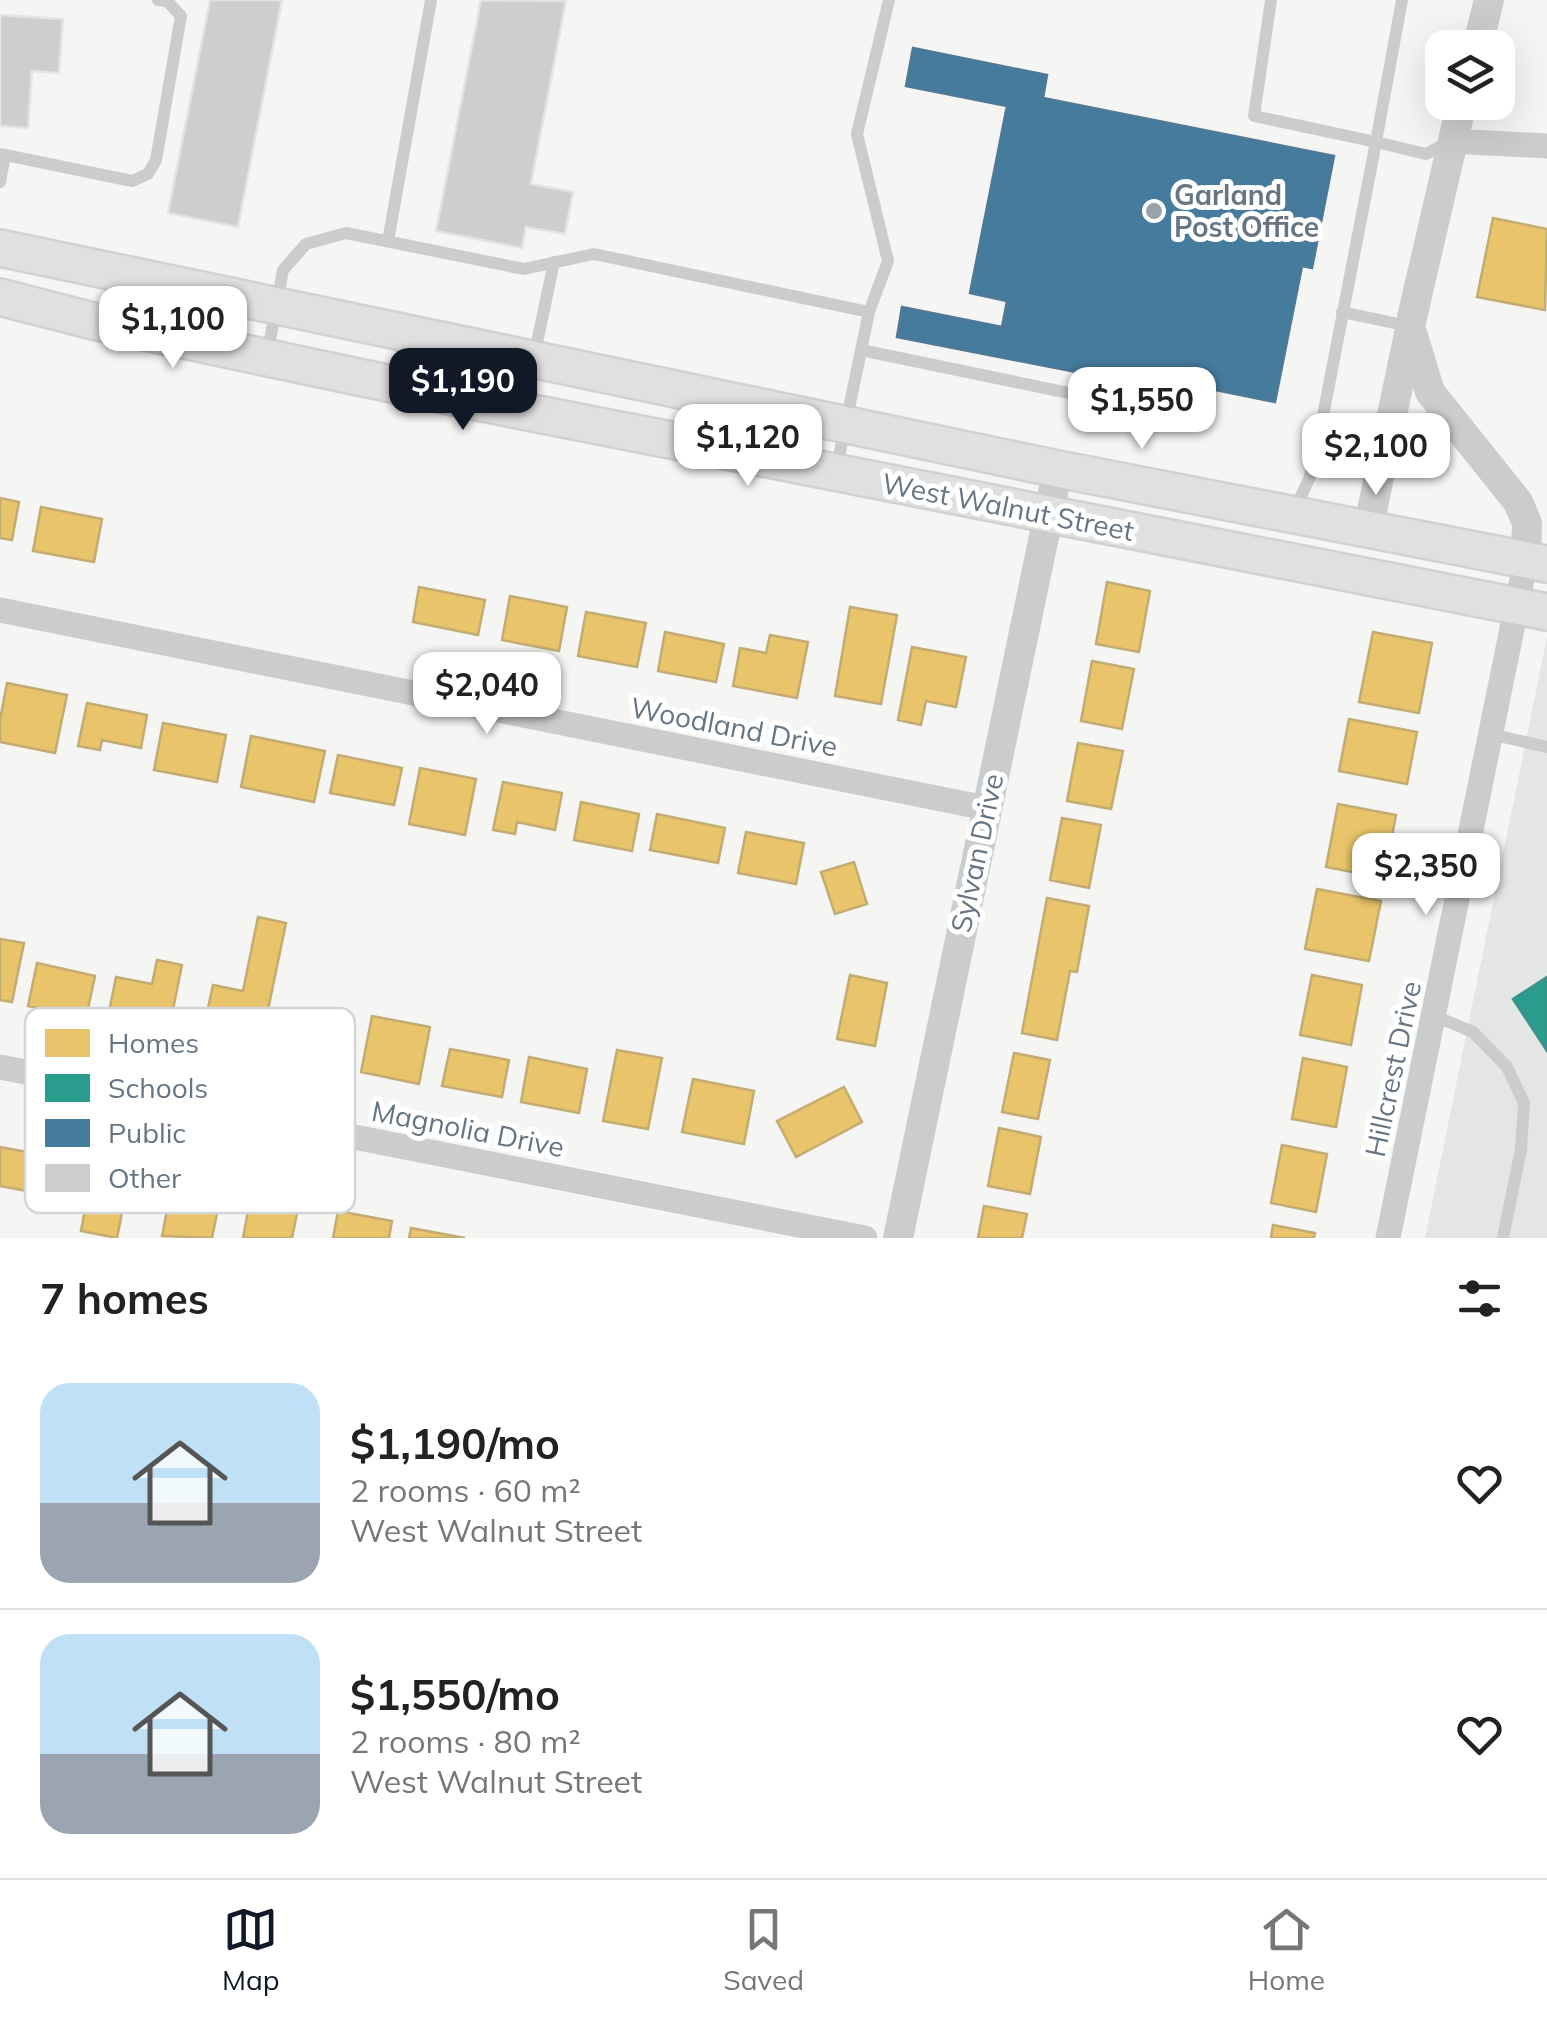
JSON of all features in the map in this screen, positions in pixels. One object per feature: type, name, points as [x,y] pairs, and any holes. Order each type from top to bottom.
[{"type":"main road","name":"West Walnut Street","points":[[0,248],[1058,469],[1536,562]]},
{"type":"main road","name":"West Walnut Street","points":[[0,297],[266,358],[1531,609]]},
{"type":"street","points":[[1482,30],[1490,0]]},
{"type":"street","points":[[1368,530],[1457,120]]},
{"type":"street","points":[[1452,141],[1547,146]]},
{"type":"street","points":[[1410,326],[1430,392],[1518,502],[1536,562]]},
{"type":"street","name":"Sylvan Drive","points":[[898,1238],[1058,469]]},
{"type":"street","name":"Hillcrest Drive","points":[[1388,1238],[1490,734],[1531,609],[1536,562]]},
{"type":"street","name":"Woodland Drive","points":[[0,610],[986,808]]},
{"type":"street","name":"Magnolia Drive","points":[[0,1068],[25,1073]]},
{"type":"street","name":"Magnolia Drive","points":[[355,1138],[865,1238]]},
{"type":"lane","points":[[0,182],[3,155],[132,181],[148,174],[156,160],[181,16],[167,0],[158,0]]},
{"type":"lane","points":[[388,241],[431,0]]},
{"type":"lane","points":[[836,473],[868,312],[888,261],[857,134],[889,0]]},
{"type":"lane","points":[[1271,0],[1254,116],[1426,154],[1452,141]]},
{"type":"lane","points":[[1293,514],[1315,457],[1402,0]]},
{"type":"lane","points":[[266,358],[283,270],[306,244],[346,233],[524,269],[594,254],[868,312]]},
{"type":"lane","points":[[533,359],[554,262]]},
{"type":"lane","points":[[1342,312],[1410,326]]},
{"type":"lane","points":[[861,350],[1175,416]]},
{"type":"lane","points":[[1490,734],[1547,747]]},
{"type":"lane","points":[[1435,1016],[1473,1032],[1507,1067],[1524,1103],[1521,1148],[1503,1238]]},
{"type":"shaded area","points":[[1547,637],[1547,1238],[1425,1238]]},
{"type":"building: Homes","points":[[1493,218],[1547,229],[1545,310],[1477,297]]},
{"type":"building: Homes","points":[[0,498],[19,502],[12,540],[0,538]]},
{"type":"building: Homes","points":[[41,507],[102,519],[94,562],[33,551]]},
{"type":"building: Homes","points":[[1107,582],[1150,591],[1139,652],[1096,644]]},
{"type":"building: Homes","points":[[419,587],[485,600],[478,635],[413,622]]},
{"type":"building: Homes","points":[[510,596],[567,607],[559,651],[502,640]]},
{"type":"building: Homes","points":[[850,607],[897,615],[881,704],[835,696]]},
{"type":"building: Homes","points":[[586,612],[646,623],[637,667],[578,656]]},
{"type":"building: Homes","points":[[665,632],[724,644],[716,682],[658,671]]},
{"type":"building: Homes","points":[[1373,632],[1432,643],[1419,713],[1359,702]]},
{"type":"building: Homes","points":[[770,635],[808,642],[797,698],[733,686],[740,648],[766,653]]},
{"type":"building: Homes","points":[[912,647],[966,657],[956,707],[926,701],[921,725],[898,720]]},
{"type":"building: Homes","points":[[1092,661],[1134,669],[1122,729],[1081,721]]},
{"type":"building: Homes","points":[[7,683],[67,695],[55,753],[0,742]]},
{"type":"building: Homes","points":[[87,703],[147,715],[141,748],[102,740],[100,750],[78,746]]},
{"type":"building: Homes","points":[[1349,719],[1417,732],[1407,784],[1339,771]]},
{"type":"building: Homes","points":[[163,723],[226,735],[217,782],[154,770]]},
{"type":"building: Homes","points":[[251,736],[325,751],[314,802],[241,787]]},
{"type":"building: Homes","points":[[1078,743],[1123,751],[1111,809],[1067,801]]},
{"type":"building: Homes","points":[[338,755],[402,768],[394,805],[330,793]]},
{"type":"building: Homes","points":[[420,768],[476,779],[465,835],[409,824]]},
{"type":"building: Homes","points":[[503,782],[562,793],[555,830],[517,822],[515,834],[493,830]]},
{"type":"building: Homes","points":[[581,802],[639,814],[632,851],[574,840]]},
{"type":"building: Homes","points":[[1338,804],[1396,815],[1384,878],[1326,867]]},
{"type":"building: Homes","points":[[657,814],[725,828],[718,863],[650,850]]},
{"type":"building: Homes","points":[[1062,818],[1101,825],[1089,888],[1050,880]]},
{"type":"building: Homes","points":[[746,832],[804,843],[796,884],[738,873]]},
{"type":"building: Homes","points":[[854,862],[867,904],[835,914],[821,872]]},
{"type":"building: Homes","points":[[1317,889],[1381,901],[1369,961],[1305,949]]},
{"type":"building: Homes","points":[[1047,898],[1089,906],[1077,972],[1070,971],[1057,1040],[1022,1033]]},
{"type":"building: Homes","points":[[258,917],[286,923],[268,1008],[208,1008],[213,985],[243,991]]},
{"type":"building: Homes","points":[[0,939],[24,943],[12,1002],[0,1000]]},
{"type":"building: Homes","points":[[157,960],[182,965],[173,1008],[110,1008],[116,977],[152,984]]},
{"type":"building: Homes","points":[[37,963],[95,976],[88,1008],[28,1006]]},
{"type":"building: Homes","points":[[850,975],[887,983],[875,1046],[837,1039]]},
{"type":"building: Homes","points":[[1312,975],[1362,985],[1351,1045],[1300,1035]]},
{"type":"building: Homes","points":[[372,1016],[430,1027],[419,1084],[361,1072]]},
{"type":"building: Homes","points":[[450,1049],[509,1060],[502,1097],[442,1086]]},
{"type":"building: Homes","points":[[617,1050],[662,1058],[648,1129],[603,1121]]},
{"type":"building: Homes","points":[[1014,1053],[1050,1060],[1038,1119],[1002,1112]]},
{"type":"building: Homes","points":[[529,1057],[587,1069],[579,1113],[521,1102]]},
{"type":"building: Homes","points":[[1303,1058],[1347,1067],[1336,1127],[1292,1119]]},
{"type":"building: Homes","points":[[693,1079],[754,1091],[744,1144],[682,1132]]},
{"type":"building: Homes","points":[[844,1087],[862,1122],[796,1157],[777,1121]]},
{"type":"building: Homes","points":[[999,1128],[1041,1137],[1030,1194],[988,1186]]},
{"type":"building: Homes","points":[[1282,1145],[1327,1154],[1316,1212],[1271,1203]]},
{"type":"building: Homes","points":[[0,1147],[25,1152],[25,1191],[0,1186]]},
{"type":"building: Homes","points":[[984,1206],[1027,1214],[1022,1238],[978,1238]]},
{"type":"building: Homes","points":[[84,1213],[122,1213],[117,1238],[81,1231]]},
{"type":"building: Homes","points":[[166,1213],[217,1213],[212,1238],[162,1236]]},
{"type":"building: Homes","points":[[248,1213],[297,1213],[292,1238],[243,1238]]},
{"type":"building: Homes","points":[[338,1213],[392,1221],[389,1238],[333,1238]]},
{"type":"building: Homes","points":[[1273,1225],[1315,1233],[1314,1238],[1271,1238]]},
{"type":"building: Homes","points":[[411,1228],[465,1238],[409,1238]]},
{"type":"building: Schools","points":[[1547,977],[1547,1051],[1513,999]]},
{"type":"building: Public","name":"Garland Post Office","points":[[913,48],[1047,75],[1043,98],[1334,156],[1312,268],[1302,266],[1275,402],[1196,386],[1194,395],[897,337],[902,307],[1002,327],[1007,301],[970,293],[1007,106],[906,86]]},
{"type":"building: Other","points":[[210,0],[282,0],[238,227],[168,213]]},
{"type":"building: Other","points":[[481,0],[566,1],[531,184],[573,192],[565,234],[526,227],[522,248],[436,231]]},
{"type":"building: Other","points":[[0,15],[63,19],[59,73],[32,71],[28,128],[0,126]]},
{"type":"place","name":"Garland Post Office","points":[[1154,211]]}]
